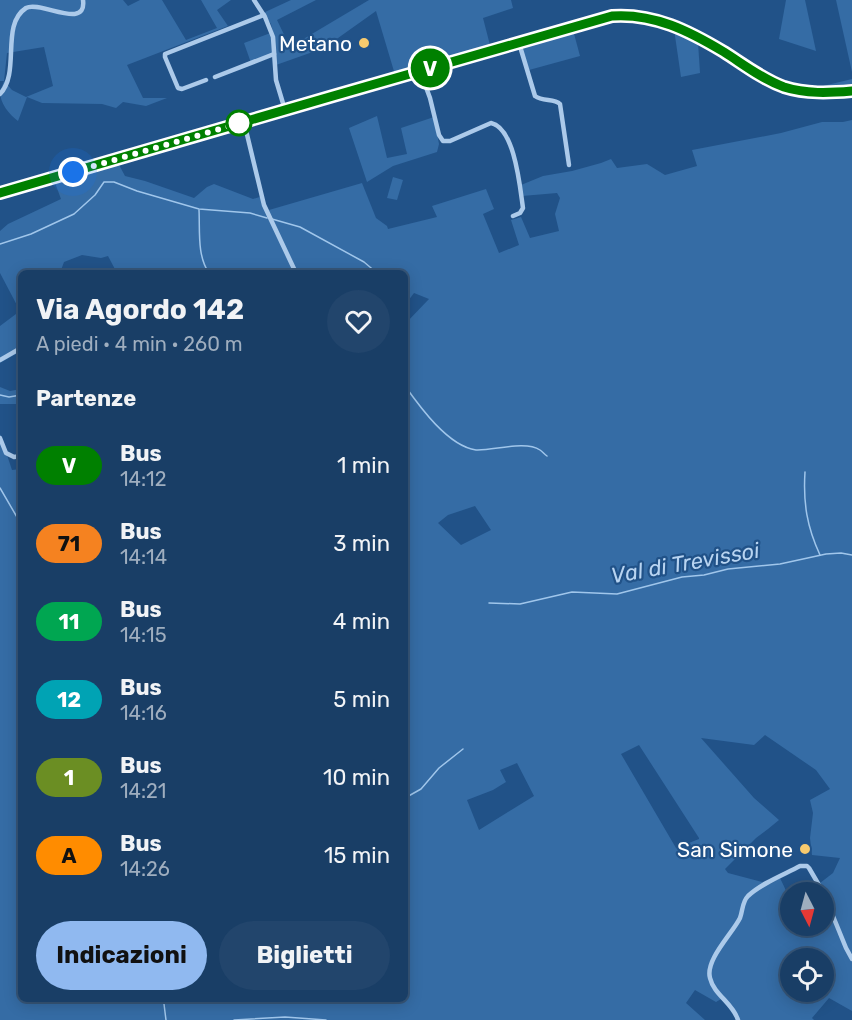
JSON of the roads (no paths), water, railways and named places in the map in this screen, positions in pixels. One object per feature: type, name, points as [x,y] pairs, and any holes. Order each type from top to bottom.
[{"type":"main road","points":[[0,193],[612,16],[639,16],[667,23],[784,87],[811,92],[852,91]]},
{"type":"street","points":[[0,94],[8,81],[12,33],[20,13],[34,6],[67,14],[78,13],[82,11],[83,0]]},
{"type":"street","points":[[254,0],[264,15],[273,37],[276,80],[285,110]]},
{"type":"street","points":[[206,80],[182,89],[178,88],[165,54],[264,15]]},
{"type":"street","points":[[519,43],[536,96],[539,99],[557,101],[561,106],[569,165]]},
{"type":"street","points":[[215,76],[274,54]]},
{"type":"street","points":[[420,71],[430,98],[439,135],[443,141],[450,141],[491,123],[497,124],[503,132],[516,159],[523,207],[520,213],[513,216]]},
{"type":"street","points":[[244,122],[264,205],[295,270]]},
{"type":"street","points":[[0,360],[18,350]]},
{"type":"street","points":[[0,438],[6,453],[18,456]]},
{"type":"street","points":[[738,1020],[734,1010],[711,981],[709,970],[740,917],[747,897],[758,888],[800,866],[807,866],[817,882]]},
{"type":"street","points":[[834,919],[852,959]]},
{"type":"waterway","points":[[0,244],[31,234],[74,214],[95,195],[104,182],[114,182],[199,209],[250,213],[267,218]]},
{"type":"waterway","points":[[199,210],[201,251],[207,270]]},
{"type":"waterway","points":[[272,219],[300,227],[364,262],[373,270]]},
{"type":"waterway","points":[[408,390],[445,434],[466,447],[483,450],[526,446],[534,447],[547,456]]},
{"type":"waterway","points":[[0,395],[18,396]]},
{"type":"waterway","points":[[805,472],[807,515],[820,555]]},
{"type":"waterway","points":[[0,488],[18,519]]},
{"type":"waterway","name":"Val di Trevissoi","points":[[489,603],[520,604],[572,592],[617,594],[682,577],[728,569],[780,564],[826,554],[852,555]]},
{"type":"waterway","points":[[408,796],[421,789],[439,768],[463,749]]},
{"type":"waterway","points":[[165,1002],[166,1020]]},
{"type":"waterway","points":[[234,1020],[285,1017],[326,1020]]},
{"type":"place","name":"Metano","points":[[364,43]]},
{"type":"place","name":"San Simone","points":[[805,849]]}]
